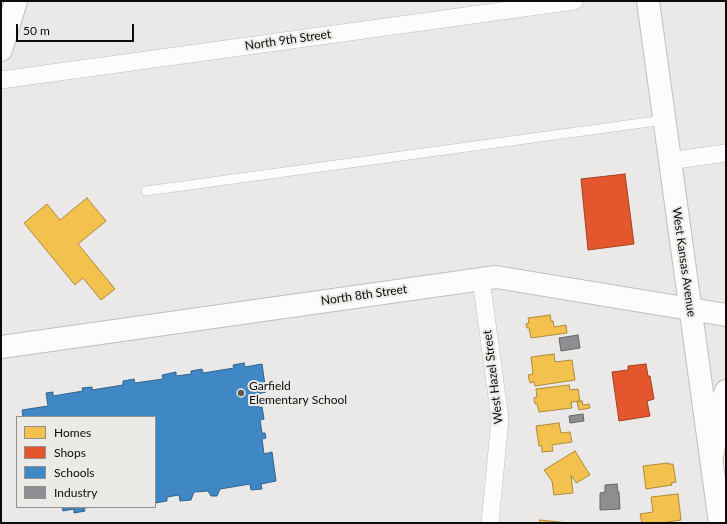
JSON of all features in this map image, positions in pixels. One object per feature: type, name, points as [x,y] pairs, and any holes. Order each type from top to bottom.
[{"type":"street","points":[[1,50],[16,1]]},
{"type":"street","name":"North 9th Street","points":[[1,80],[574,1]]},
{"type":"street","name":"West Kansas Avenue","points":[[648,1],[720,523]]},
{"type":"street","points":[[669,161],[726,153]]},
{"type":"street","name":"North 8th Street","points":[[1,347],[496,277],[726,315]]},
{"type":"street","name":"West Hazel Street","points":[[481,278],[500,419],[490,523]]},
{"type":"street","points":[[711,461],[723,398],[726,391]]},
{"type":"lane","points":[[146,191],[664,120]]},
{"type":"building: Homes","points":[[87,198],[106,221],[78,244],[115,289],[101,300],[83,278],[75,285],[24,223],[47,204],[60,220]]},
{"type":"building: Homes","points":[[550,315],[554,327],[566,325],[567,333],[531,338],[529,328],[527,328],[526,324],[529,323],[528,318]]},
{"type":"building: Homes","points":[[554,354],[555,362],[572,360],[575,380],[535,386],[534,382],[530,383],[528,375],[533,374],[531,357]]},
{"type":"building: Homes","points":[[569,385],[570,390],[578,389],[580,401],[571,402],[572,408],[539,412],[534,398],[537,397],[536,389]]},
{"type":"building: Homes","points":[[582,401],[583,405],[589,404],[590,408],[579,410],[577,402]]},
{"type":"building: Homes","points":[[559,423],[561,433],[570,432],[572,442],[552,445],[553,451],[542,452],[542,446],[539,446],[536,426]]},
{"type":"building: Homes","points":[[575,451],[590,475],[576,483],[571,475],[573,493],[554,495],[552,481],[544,470]]},
{"type":"building: Homes","points":[[668,463],[673,464],[676,482],[671,483],[672,485],[646,489],[643,466]]},
{"type":"building: Homes","points":[[678,494],[681,520],[661,523],[642,523],[640,514],[653,512],[651,497]]},
{"type":"building: Homes","points":[[540,520],[569,523],[539,523]]},
{"type":"building: Shops","points":[[625,174],[634,244],[588,250],[581,179]]},
{"type":"building: Shops","points":[[646,364],[648,376],[650,376],[654,399],[647,401],[650,416],[619,421],[612,372],[628,370],[628,366]]},
{"type":"building: Schools","points":[[244,363],[245,367],[262,364],[266,392],[257,394],[259,408],[262,407],[264,419],[260,420],[262,433],[265,433],[266,438],[262,439],[264,454],[272,452],[276,481],[261,484],[262,489],[251,490],[250,484],[220,489],[217,496],[211,496],[208,491],[194,492],[191,500],[180,501],[179,495],[167,497],[167,501],[156,503],[156,416],[23,416],[22,410],[48,406],[46,393],[53,392],[53,396],[83,391],[82,388],[92,387],[92,390],[123,385],[123,381],[134,379],[135,383],[163,379],[162,375],[176,372],[176,376],[191,374],[191,371],[202,369],[203,373],[234,368],[233,365]]},
{"type":"building: Schools","points":[[62,508],[84,508],[85,511],[74,513],[74,509],[63,511]]},
{"type":"building: Industry","points":[[578,335],[580,348],[561,351],[559,338]]},
{"type":"building: Industry","points":[[583,414],[584,421],[570,423],[569,416]]},
{"type":"building: Industry","points":[[617,484],[620,509],[600,510],[600,493],[605,492],[605,485]]},
{"type":"place","name":"Garfield Elementary School","points":[[241,393]]}]
